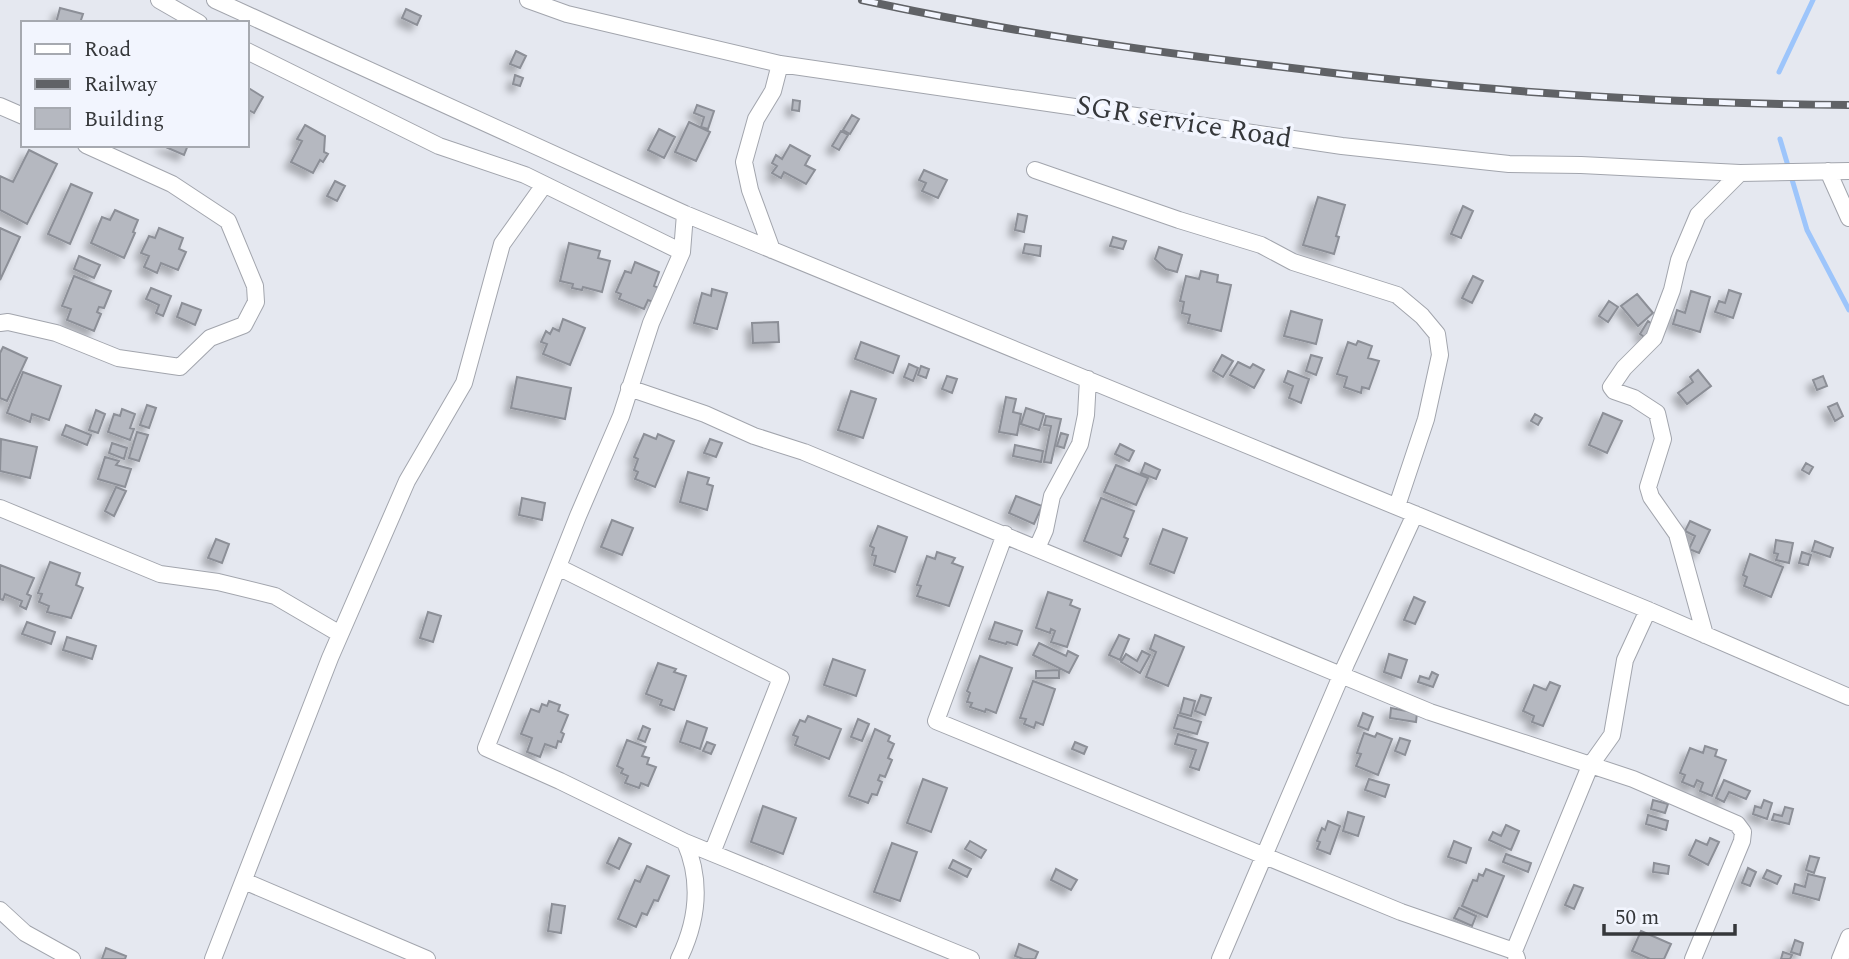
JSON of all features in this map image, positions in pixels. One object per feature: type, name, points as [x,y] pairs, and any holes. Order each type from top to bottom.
[{"type":"street","points":[[159,0],[196,21]]},
{"type":"street","points":[[215,0],[685,214],[1648,610],[1849,697]]},
{"type":"street","name":"SGR service Road","points":[[528,0],[567,14],[780,64],[1368,149],[1509,164],[1581,164],[1740,173],[1849,171]]},
{"type":"street","points":[[248,51],[439,146],[526,175],[682,252]]},
{"type":"street","points":[[772,250],[750,190],[744,162],[756,119],[773,91],[780,64]]},
{"type":"street","points":[[0,106],[21,115]]},
{"type":"street","points":[[0,323],[8,322],[56,333],[118,358],[180,367],[210,338],[244,325],[256,302],[255,286],[228,221],[172,184],[90,147]]},
{"type":"street","points":[[1035,170],[1261,245],[1293,262],[1397,295],[1422,316],[1437,334],[1440,355],[1426,419],[1397,506]]},
{"type":"street","points":[[1828,171],[1849,218]]},
{"type":"street","points":[[1705,635],[1677,534],[1651,498],[1648,487],[1663,439],[1657,414],[1634,398],[1614,391],[1611,387],[1624,368],[1654,338],[1672,290],[1679,260],[1698,215],[1740,173]]},
{"type":"street","points":[[214,959],[340,634],[407,481],[464,383],[502,244],[544,185]]},
{"type":"street","points":[[685,214],[682,252],[650,323],[621,416],[486,748],[685,842],[971,959]]},
{"type":"street","points":[[1037,548],[1045,530],[1052,496],[1080,444],[1086,415],[1088,379]]},
{"type":"street","points":[[629,387],[705,414],[754,436],[804,452],[1430,712],[1633,779],[1737,824],[1742,832],[1742,842],[1693,959]]},
{"type":"street","points":[[0,508],[160,575],[218,582],[275,596],[340,634]]},
{"type":"street","points":[[1220,959],[1341,676],[1415,514]]},
{"type":"street","points":[[1005,534],[936,721],[1401,912],[1515,955],[1590,766],[1612,734],[1625,660],[1648,610]]},
{"type":"street","points":[[558,567],[781,678],[712,853]]},
{"type":"street","points":[[679,959],[685,946],[697,895],[694,863],[685,842]]},
{"type":"street","points":[[244,881],[427,959]]},
{"type":"street","points":[[0,910],[25,933],[72,959]]},
{"type":"street","points":[[1840,959],[1849,937]]},
{"type":"building","points":[[60,8],[83,14],[81,21],[57,21]]},
{"type":"building","points":[[406,9],[421,16],[417,25],[402,18]]},
{"type":"building","points":[[516,51],[526,56],[520,68],[510,64]]},
{"type":"building","points":[[515,75],[523,78],[520,86],[513,84]]},
{"type":"building","points":[[248,88],[263,97],[254,113],[248,110]]},
{"type":"building","points":[[793,100],[800,101],[799,111],[792,110]]},
{"type":"building","points":[[697,105],[714,111],[708,129],[701,127],[704,117],[694,113]]},
{"type":"building","points":[[852,115],[859,119],[850,134],[843,130]]},
{"type":"building","points":[[689,122],[710,132],[696,161],[675,152]]},
{"type":"building","points":[[305,125],[325,136],[324,152],[328,154],[323,162],[320,160],[313,173],[291,162],[302,141],[297,139]]},
{"type":"building","points":[[659,129],[675,137],[664,158],[648,150]]},
{"type":"building","points":[[841,131],[848,135],[839,150],[832,146]]},
{"type":"building","points":[[790,145],[810,156],[805,165],[815,170],[806,184],[784,172],[781,178],[772,173],[777,166],[772,163],[776,155],[782,159]]},
{"type":"building","points":[[166,147],[187,147],[184,155]]},
{"type":"building","points":[[29,150],[57,164],[27,224],[0,210],[0,176],[13,182]]},
{"type":"building","points":[[924,170],[947,180],[938,198],[922,191],[926,183],[919,180]]},
{"type":"building","points":[[335,181],[345,186],[337,201],[327,196]]},
{"type":"building","points":[[71,184],[92,193],[70,244],[48,234]]},
{"type":"building","points":[[1318,197],[1345,205],[1334,254],[1303,245]]},
{"type":"building","points":[[1463,206],[1473,211],[1461,238],[1451,234]]},
{"type":"building","points":[[115,210],[138,220],[124,258],[91,243],[102,217],[110,220]]},
{"type":"building","points":[[1018,214],[1027,216],[1024,232],[1015,230]]},
{"type":"building","points":[[0,228],[20,237],[0,280]]},
{"type":"building","points":[[159,228],[183,238],[179,249],[186,252],[178,270],[161,263],[157,273],[144,267],[149,256],[141,253],[149,236],[155,238]]},
{"type":"building","points":[[1113,237],[1126,241],[1123,249],[1110,246]]},
{"type":"building","points":[[569,243],[600,251],[598,258],[610,261],[602,292],[583,287],[582,290],[572,288],[573,284],[560,281]]},
{"type":"building","points":[[1025,244],[1041,246],[1040,256],[1023,253]]},
{"type":"building","points":[[1159,247],[1182,255],[1177,272],[1166,269],[1155,259]]},
{"type":"building","points":[[79,256],[100,265],[94,278],[74,269]]},
{"type":"building","points":[[635,262],[659,272],[654,286],[659,288],[653,302],[648,300],[644,309],[619,299],[621,294],[616,292],[625,271],[631,273]]},
{"type":"building","points":[[1201,271],[1218,275],[1217,282],[1231,285],[1221,331],[1188,323],[1190,315],[1182,313],[1184,302],[1180,301],[1186,276],[1199,279]]},
{"type":"building","points":[[74,276],[111,291],[104,308],[99,307],[97,312],[101,314],[94,331],[67,320],[71,309],[62,306]]},
{"type":"building","points":[[1473,276],[1483,281],[1472,303],[1462,298]]},
{"type":"building","points":[[151,288],[171,296],[163,316],[156,313],[159,305],[146,299]]},
{"type":"building","points":[[712,289],[727,293],[717,329],[694,323],[702,293],[711,296]]},
{"type":"building","points":[[1729,290],[1741,294],[1733,318],[1715,312],[1719,301],[1725,303]]},
{"type":"building","points":[[1691,291],[1710,297],[1700,332],[1673,324],[1677,310],[1685,313]]},
{"type":"building","points":[[1637,294],[1653,313],[1638,326],[1621,306]]},
{"type":"building","points":[[1609,301],[1618,307],[1608,322],[1599,316]]},
{"type":"building","points":[[182,303],[201,310],[195,325],[177,317]]},
{"type":"building","points":[[1291,311],[1322,320],[1316,344],[1284,336]]},
{"type":"building","points":[[563,319],[585,328],[570,365],[543,354],[547,344],[541,342],[546,331],[550,334],[553,328],[559,331]]},
{"type":"building","points":[[1648,321],[1655,326],[1647,339],[1640,334]]},
{"type":"building","points":[[778,322],[779,342],[753,343],[752,323]]},
{"type":"building","points":[[1358,341],[1372,346],[1368,358],[1379,361],[1369,389],[1362,387],[1361,393],[1344,387],[1347,377],[1337,374],[1348,342],[1356,345]]},
{"type":"building","points":[[861,342],[899,356],[893,373],[855,359]]},
{"type":"building","points":[[3,347],[27,358],[7,401],[0,398],[0,353]]},
{"type":"building","points":[[1222,355],[1233,361],[1223,377],[1213,371]]},
{"type":"building","points":[[1311,355],[1322,358],[1316,375],[1306,371]]},
{"type":"building","points":[[1238,362],[1250,368],[1253,364],[1264,370],[1254,388],[1230,375]]},
{"type":"building","points":[[909,364],[918,368],[913,381],[904,377]]},
{"type":"building","points":[[921,366],[929,369],[926,378],[918,375]]},
{"type":"building","points":[[1698,370],[1711,386],[1687,404],[1678,393],[1693,382],[1690,377]]},
{"type":"building","points":[[1288,371],[1309,379],[1301,403],[1289,398],[1293,386],[1284,382]]},
{"type":"building","points":[[23,372],[61,386],[49,420],[32,414],[30,422],[7,413]]},
{"type":"building","points":[[947,376],[957,379],[952,393],[942,389]]},
{"type":"building","points":[[1823,376],[1827,386],[1817,390],[1813,380]]},
{"type":"building","points":[[517,377],[571,388],[565,419],[511,408]]},
{"type":"building","points":[[851,391],[876,399],[863,438],[838,430]]},
{"type":"building","points":[[1006,397],[1016,399],[1013,412],[1021,414],[1017,435],[999,432]]},
{"type":"building","points":[[1837,403],[1843,416],[1835,421],[1828,407]]},
{"type":"building","points":[[147,405],[156,408],[149,428],[140,425]]},
{"type":"building","points":[[1026,408],[1044,414],[1039,430],[1021,424]]},
{"type":"building","points":[[122,409],[135,414],[130,428],[134,429],[130,440],[108,432],[114,414],[120,416]]},
{"type":"building","points":[[96,410],[105,414],[98,433],[89,430]]},
{"type":"building","points":[[1603,413],[1622,421],[1607,453],[1589,445]]},
{"type":"building","points":[[1535,414],[1542,418],[1538,425],[1531,421]]},
{"type":"building","points":[[1046,416],[1061,419],[1051,463],[1044,462],[1051,426],[1044,425]]},
{"type":"building","points":[[66,425],[91,435],[87,445],[62,435]]},
{"type":"building","points":[[137,432],[148,435],[139,461],[129,458]]},
{"type":"building","points":[[1061,433],[1068,435],[1064,448],[1057,446]]},
{"type":"building","points":[[644,434],[656,439],[658,434],[674,441],[655,487],[635,479],[638,472],[634,470],[638,459],[634,457]]},
{"type":"building","points":[[1,439],[37,447],[30,478],[0,471]]},
{"type":"building","points":[[710,439],[722,443],[716,457],[704,453]]},
{"type":"building","points":[[112,443],[127,448],[124,459],[109,453]]},
{"type":"building","points":[[1120,444],[1134,451],[1129,461],[1115,454]]},
{"type":"building","points":[[1015,445],[1043,451],[1041,462],[1013,456]]},
{"type":"building","points":[[105,457],[119,461],[116,465],[131,469],[125,487],[98,479]]},
{"type":"building","points":[[1145,463],[1160,470],[1156,479],[1141,473]]},
{"type":"building","points":[[1806,463],[1813,467],[1809,474],[1802,470]]},
{"type":"building","points":[[1116,465],[1148,478],[1136,505],[1104,492]]},
{"type":"building","points":[[688,472],[709,478],[707,484],[713,486],[707,510],[680,502]]},
{"type":"building","points":[[116,487],[126,491],[114,516],[105,511]]},
{"type":"building","points":[[1016,496],[1042,506],[1034,524],[1009,513]]},
{"type":"building","points":[[522,498],[545,503],[542,520],[519,515]]},
{"type":"building","points":[[1101,498],[1134,511],[1124,537],[1128,539],[1121,556],[1084,541]]},
{"type":"building","points":[[612,520],[633,528],[622,555],[601,547]]},
{"type":"building","points":[[1690,521],[1710,530],[1699,553],[1689,549],[1695,536],[1685,531]]},
{"type":"building","points":[[878,526],[907,537],[895,572],[874,565],[876,556],[872,555],[874,548],[870,546]]},
{"type":"building","points":[[1163,529],[1187,538],[1174,573],[1150,564]]},
{"type":"building","points":[[216,539],[229,544],[222,563],[208,558]]},
{"type":"building","points":[[1776,540],[1793,543],[1789,563],[1776,560]]},
{"type":"building","points":[[1815,541],[1833,548],[1830,557],[1812,551]]},
{"type":"building","points":[[937,552],[955,558],[952,563],[963,567],[949,606],[917,596],[921,586],[917,585],[927,556],[935,559]]},
{"type":"building","points":[[1802,552],[1811,555],[1808,565],[1799,563]]},
{"type":"building","points":[[1750,554],[1783,567],[1771,597],[1744,586],[1747,577],[1743,575]]},
{"type":"building","points":[[50,562],[80,573],[76,585],[83,588],[71,618],[47,612],[49,606],[39,602],[42,594],[38,593]]},
{"type":"building","points":[[0,565],[34,578],[27,594],[31,596],[26,609],[20,606],[22,601],[5,594],[3,600],[0,599]]},
{"type":"building","points":[[1048,592],[1072,600],[1070,605],[1080,609],[1067,647],[1051,642],[1055,631],[1051,629],[1050,633],[1036,628]]},
{"type":"building","points":[[1414,597],[1425,602],[1415,624],[1404,620]]},
{"type":"building","points":[[428,612],[441,616],[433,642],[420,638]]},
{"type":"building","points":[[27,622],[55,632],[51,644],[22,634]]},
{"type":"building","points":[[995,622],[1022,631],[1017,645],[989,639]]},
{"type":"building","points":[[1119,635],[1129,639],[1120,660],[1109,655]]},
{"type":"building","points":[[1155,635],[1184,647],[1168,686],[1146,677],[1156,652],[1150,649]]},
{"type":"building","points":[[67,637],[96,646],[92,659],[63,650]]},
{"type":"building","points":[[1039,643],[1066,656],[1068,651],[1078,656],[1069,673],[1033,655]]},
{"type":"building","points":[[1142,651],[1150,655],[1140,673],[1121,662],[1126,654],[1137,661]]},
{"type":"building","points":[[1389,654],[1407,660],[1401,678],[1384,672]]},
{"type":"building","points":[[980,656],[1012,668],[996,713],[970,707],[972,703],[967,702],[970,693],[967,691]]},
{"type":"building","points":[[833,659],[865,670],[856,696],[824,685]]},
{"type":"building","points":[[658,663],[676,669],[674,672],[686,676],[674,710],[660,705],[662,700],[646,694]]},
{"type":"building","points":[[1059,670],[1059,678],[1036,678],[1036,671]]},
{"type":"building","points":[[1432,672],[1438,675],[1433,687],[1418,682],[1420,676],[1429,679]]},
{"type":"building","points":[[1033,681],[1055,689],[1043,725],[1036,722],[1034,728],[1024,724],[1026,719],[1020,718]]},
{"type":"building","points":[[1550,682],[1560,686],[1543,726],[1532,722],[1534,716],[1523,711],[1534,685],[1546,690]]},
{"type":"building","points":[[1201,695],[1211,698],[1205,715],[1195,711]]},
{"type":"building","points":[[1184,698],[1195,701],[1191,716],[1180,713]]},
{"type":"building","points":[[549,701],[560,705],[558,711],[568,715],[561,732],[564,734],[561,742],[558,741],[556,748],[545,744],[540,757],[527,752],[532,738],[521,734],[531,709],[539,712],[542,704],[547,706]]},
{"type":"building","points":[[1391,708],[1417,713],[1416,722],[1390,718]]},
{"type":"building","points":[[1363,713],[1373,717],[1368,730],[1358,726]]},
{"type":"building","points":[[1178,715],[1201,722],[1197,734],[1174,728]]},
{"type":"building","points":[[808,716],[841,729],[829,759],[795,745],[798,737],[793,735],[800,720],[805,722]]},
{"type":"building","points":[[858,719],[869,724],[862,741],[851,737]]},
{"type":"building","points":[[687,721],[707,728],[700,749],[680,742]]},
{"type":"building","points":[[643,726],[650,729],[645,742],[638,739]]},
{"type":"building","points":[[875,729],[890,736],[888,741],[894,744],[888,758],[892,760],[885,777],[880,775],[878,780],[882,782],[877,795],[872,794],[868,803],[849,796]]},
{"type":"building","points":[[1364,733],[1375,737],[1377,733],[1392,739],[1378,775],[1356,766]]},
{"type":"building","points":[[1178,734],[1208,743],[1199,770],[1190,767],[1196,750],[1175,744]]},
{"type":"building","points":[[1400,738],[1410,741],[1405,755],[1395,751]]},
{"type":"building","points":[[627,740],[646,747],[642,756],[649,758],[647,764],[656,767],[648,786],[641,783],[639,788],[625,783],[628,776],[621,773],[623,769],[617,766]]},
{"type":"building","points":[[707,742],[715,745],[711,754],[703,751]]},
{"type":"building","points":[[1075,742],[1087,747],[1084,754],[1072,749]]},
{"type":"building","points":[[1705,746],[1717,750],[1715,756],[1726,760],[1712,796],[1700,791],[1703,783],[1697,780],[1694,787],[1682,782],[1685,775],[1680,773],[1690,748],[1703,753]]},
{"type":"building","points":[[923,779],[947,788],[931,832],[907,823]]},
{"type":"building","points":[[1369,779],[1389,785],[1385,797],[1365,790]]},
{"type":"building","points":[[1724,780],[1750,791],[1746,799],[1729,792],[1724,802],[1716,798]]},
{"type":"building","points":[[1653,800],[1668,804],[1665,813],[1651,809]]},
{"type":"building","points":[[1764,800],[1772,803],[1767,819],[1753,814],[1755,806],[1761,808]]},
{"type":"building","points":[[763,806],[796,818],[783,854],[751,842]]},
{"type":"building","points":[[1785,807],[1793,809],[1789,824],[1772,820],[1774,814],[1782,816]]},
{"type":"building","points":[[1348,812],[1364,817],[1358,836],[1343,831]]},
{"type":"building","points":[[1648,815],[1668,821],[1666,830],[1646,824]]},
{"type":"building","points":[[1328,821],[1340,826],[1330,854],[1317,849],[1322,828],[1325,830]]},
{"type":"building","points":[[1506,825],[1519,831],[1511,850],[1489,840],[1493,832],[1501,836]]},
{"type":"building","points":[[619,838],[631,844],[619,869],[607,863]]},
{"type":"building","points":[[1710,838],[1719,842],[1708,865],[1689,855],[1696,840],[1707,845]]},
{"type":"building","points":[[970,841],[986,850],[981,858],[965,849]]},
{"type":"building","points":[[1454,841],[1471,848],[1466,863],[1448,857]]},
{"type":"building","points":[[892,843],[917,852],[900,901],[874,892]]},
{"type":"building","points":[[1506,854],[1531,863],[1528,872],[1503,862]]},
{"type":"building","points":[[1810,856],[1819,858],[1814,873],[1806,870]]},
{"type":"building","points":[[953,860],[971,869],[967,877],[949,868]]},
{"type":"building","points":[[1654,863],[1669,866],[1668,874],[1653,872]]},
{"type":"building","points":[[647,866],[669,876],[658,901],[654,900],[647,915],[642,913],[636,927],[618,919],[635,880],[640,882]]},
{"type":"building","points":[[1748,868],[1756,872],[1750,886],[1742,883]]},
{"type":"building","points":[[1056,869],[1077,880],[1071,890],[1051,880]]},
{"type":"building","points":[[1486,869],[1504,876],[1487,917],[1462,906],[1473,880],[1477,881],[1479,874],[1483,876]]},
{"type":"building","points":[[1767,870],[1781,876],[1777,884],[1763,878]]},
{"type":"building","points":[[1808,874],[1825,878],[1819,900],[1793,893],[1795,884],[1805,887]]},
{"type":"building","points":[[1574,885],[1583,888],[1574,909],[1565,905]]},
{"type":"building","points":[[552,904],[565,906],[561,933],[548,931]]},
{"type":"building","points":[[1459,908],[1476,916],[1472,926],[1454,918]]},
{"type":"building","points":[[1641,931],[1671,944],[1664,959],[1650,959],[1632,951]]},
{"type":"building","points":[[1795,940],[1803,943],[1800,955],[1791,952]]},
{"type":"building","points":[[1019,944],[1038,952],[1035,959],[1015,956]]},
{"type":"building","points":[[106,948],[126,956],[125,959],[102,959]]},
{"type":"building","points":[[1783,952],[1792,955],[1790,959],[1781,959]]},
{"type":"waterway","points":[[1779,72],[1813,0]]},
{"type":"waterway","points":[[1780,139],[1807,230],[1849,310]]},
{"type":"railway","points":[[862,0],[1067,38],[1346,75],[1633,99],[1849,105]]}]
